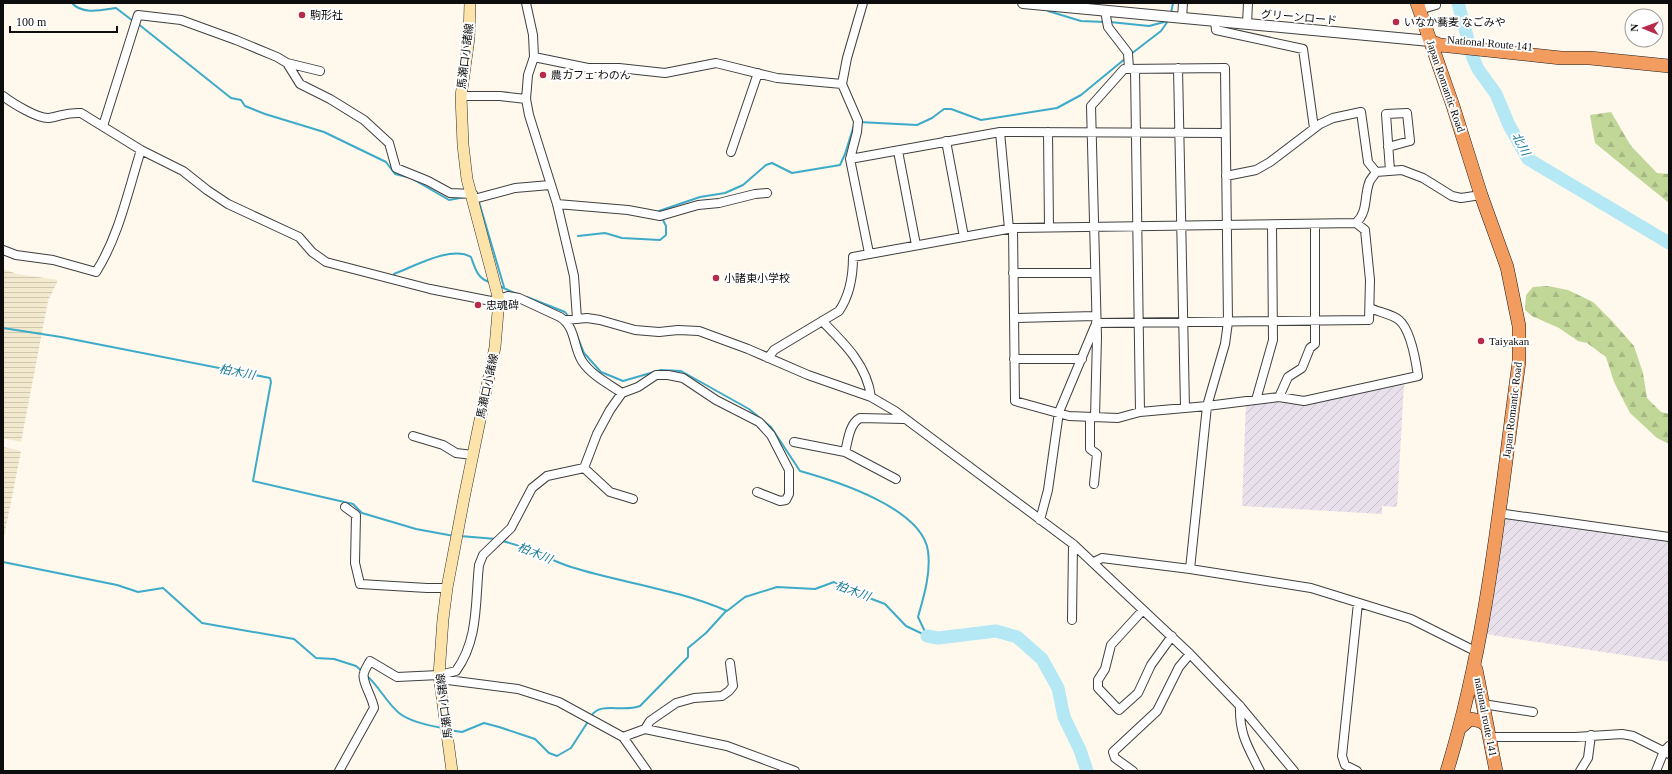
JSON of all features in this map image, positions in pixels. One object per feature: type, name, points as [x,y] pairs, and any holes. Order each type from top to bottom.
[{"type":"highway","name":"Japan Romantic Road","points":[[1418,6],[1453,106],[1480,195],[1508,267],[1519,326],[1519,362],[1476,658],[1460,728],[1447,771]]},
{"type":"highway","name":"National Route 141","points":[[1430,41],[1440,45],[1454,43],[1475,45],[1561,58],[1590,58],[1669,66]]},
{"type":"highway","name":"national route 141","points":[[1476,658],[1496,771]]},
{"type":"highway","points":[[1460,728],[1470,719],[1481,721],[1489,731]]},
{"type":"main road","name":"馬瀬口小諸線","points":[[452,771],[439,659],[447,588],[495,347],[499,300],[473,196],[467,179],[463,145],[460,96],[470,38],[470,3]]},
{"type":"street","points":[[526,3],[533,35],[534,57],[528,75],[526,99],[529,115],[557,204],[574,276],[577,319]]},
{"type":"street","points":[[863,3],[847,58],[842,84],[858,121],[857,132],[850,159],[869,253]]},
{"type":"street","name":"グリーンロード","points":[[1023,3],[1430,41]]},
{"type":"street","points":[[1182,18],[1183,3]]},
{"type":"street","points":[[1247,24],[1248,3]]},
{"type":"street","points":[[1418,6],[1436,5]]},
{"type":"street","points":[[1105,11],[1108,27],[1128,53],[1132,69],[1136,133],[1140,412]]},
{"type":"street","points":[[103,126],[138,15],[181,20],[257,49],[287,63],[320,71]]},
{"type":"street","points":[[1215,21],[1216,30],[1303,48],[1314,128]]},
{"type":"street","points":[[534,57],[588,68],[619,68],[665,73],[716,63],[777,78],[842,84]]},
{"type":"street","points":[[287,63],[300,84],[330,99],[364,120],[389,143],[396,168],[428,181],[450,193],[473,196],[515,188],[550,185]]},
{"type":"street","points":[[1178,68],[1185,408]]},
{"type":"street","points":[[1094,484],[1097,454],[1090,449],[1093,417],[1095,319],[1090,133],[1091,106],[1124,70],[1225,68],[1228,322],[1225,344],[1207,406],[1190,569]]},
{"type":"street","points":[[731,152],[758,73]]},
{"type":"street","points":[[3,96],[39,116],[48,118],[69,112],[81,113],[141,150],[183,171],[228,204],[299,238],[312,252],[326,262],[430,289],[492,301],[508,296],[519,298],[565,320],[572,330],[582,361],[591,371],[622,393]]},
{"type":"street","points":[[460,96],[500,96],[526,99]]},
{"type":"street","points":[[1226,176],[1256,170],[1270,162],[1314,128],[1333,118],[1361,112],[1368,162],[1376,172]]},
{"type":"street","points":[[1388,147],[1410,141],[1407,113],[1386,114],[1388,147],[1390,171]]},
{"type":"street","points":[[850,159],[1000,132],[1225,133]]},
{"type":"street","points":[[1000,132],[1011,229],[1014,318],[1014,401],[1059,412],[1069,416],[1118,418],[1140,412],[1207,406],[1279,397],[1304,401],[1418,376],[1416,360],[1406,331],[1399,320],[1370,308]]},
{"type":"street","points":[[1048,132],[1049,227]]},
{"type":"street","points":[[946,142],[964,237]]},
{"type":"street","points":[[3,250],[16,255],[53,260],[96,272],[105,258],[114,236],[141,150]]},
{"type":"street","points":[[898,151],[916,245]]},
{"type":"street","points":[[1376,172],[1402,170],[1423,178],[1452,196],[1461,198],[1480,195]]},
{"type":"street","points":[[768,358],[774,350],[839,311],[846,301],[852,279],[853,257],[1011,229],[1093,226],[1315,225],[1356,222],[1361,218],[1367,202],[1369,183],[1376,172]]},
{"type":"street","points":[[557,204],[628,210],[660,216],[698,205],[720,203],[755,194],[767,193]]},
{"type":"street","points":[[1014,318],[1095,319],[1139,323],[1370,320],[1370,280],[1364,230],[1356,222]]},
{"type":"street","points":[[1256,400],[1273,340],[1272,225]]},
{"type":"street","points":[[1279,397],[1288,377],[1302,368],[1310,348],[1315,344],[1315,225]]},
{"type":"street","points":[[1013,273],[1094,273]]},
{"type":"street","points":[[1040,520],[1048,490],[1059,412],[1082,359],[1095,319]]},
{"type":"street","points":[[565,320],[600,320],[636,330],[659,332],[678,330],[699,332],[808,375],[871,397],[895,411],[1074,544],[1094,562],[1172,636],[1240,706],[1294,771]]},
{"type":"street","points":[[822,321],[847,346],[857,360],[869,384],[871,397]]},
{"type":"street","points":[[1014,359],[1082,359]]},
{"type":"street","points":[[584,468],[610,410],[622,393],[638,386],[656,375],[683,378],[716,400],[759,422],[771,435],[789,470],[789,494],[786,500],[780,501],[757,492]]},
{"type":"street","points":[[845,452],[851,429],[860,418],[904,419]]},
{"type":"street","points":[[413,436],[443,445],[456,453],[473,455]]},
{"type":"street","points":[[794,442],[845,452],[896,479]]},
{"type":"street","points":[[584,468],[610,492],[633,499]]},
{"type":"street","points":[[440,677],[456,671],[469,650],[474,630],[478,565],[483,556],[511,528],[532,488],[547,476],[584,468]]},
{"type":"street","points":[[345,507],[356,515],[355,563],[360,584],[447,588]]},
{"type":"street","points":[[1498,513],[1669,537]]},
{"type":"street","points":[[1072,620],[1074,544]]},
{"type":"street","points":[[1094,562],[1102,558],[1190,569],[1310,588],[1411,619],[1476,658]]},
{"type":"street","points":[[1357,771],[1345,765],[1342,756],[1358,603]]},
{"type":"street","points":[[1143,610],[1111,645],[1105,669],[1098,680],[1098,688],[1119,710],[1138,693],[1151,665],[1172,636]]},
{"type":"street","points":[[1133,771],[1115,758],[1113,752],[1157,711],[1179,667],[1190,654]]},
{"type":"street","points":[[339,771],[374,708],[363,678],[370,661],[397,677],[440,677],[518,689],[559,702],[623,737],[647,771]]},
{"type":"street","points":[[645,729],[650,721],[676,704],[694,698],[722,696],[729,692],[733,686],[730,663]]},
{"type":"street","points":[[1483,704],[1533,712]]},
{"type":"street","points":[[1240,706],[1239,723],[1244,739],[1260,771]]},
{"type":"street","points":[[623,737],[645,729],[727,746],[795,771]]},
{"type":"street","points":[[1489,731],[1576,737],[1622,734],[1633,736],[1667,750],[1656,771]]},
{"type":"street","points":[[1580,771],[1588,758],[1591,735]]},
{"type":"shaded area","points":[[3,269],[17,274],[58,280],[48,301],[21,442],[3,438]]},
{"type":"shaded area","points":[[1404,384],[1397,507],[1382,506],[1382,514],[1242,506],[1246,403],[1272,400],[1306,403]]},
{"type":"shaded area","points":[[3,447],[21,451],[3,542]]},
{"type":"shaded area","points":[[1503,515],[1669,540],[1669,662],[1485,634]]},
{"type":"green space","points":[[1611,112],[1631,146],[1657,173],[1669,174],[1669,203],[1595,143],[1590,115]]},
{"type":"green space","points":[[1548,286],[1568,290],[1593,302],[1634,346],[1643,373],[1647,398],[1661,412],[1669,414],[1669,444],[1657,438],[1630,413],[1614,382],[1606,357],[1587,343],[1578,341],[1559,328],[1532,316],[1525,310],[1526,295],[1533,287]]},
{"type":"waterway","points":[[72,3],[76,7],[92,11],[116,8],[133,21]]},
{"type":"waterway","points":[[1171,13],[1173,3]]},
{"type":"waterway","name":"北川","points":[[1458,3],[1473,58],[1478,69],[1496,94],[1509,125],[1528,159],[1669,243]]},
{"type":"waterway","points":[[1048,8],[1048,11],[1081,21],[1105,22]]},
{"type":"waterway","points":[[1110,22],[1149,26],[1168,21]]},
{"type":"waterway","points":[[1131,54],[1161,31],[1168,21]]},
{"type":"waterway","points":[[137,23],[231,98],[241,100],[245,106],[265,114],[324,132],[386,162],[395,174],[411,178],[449,200],[465,197]]},
{"type":"waterway","points":[[859,122],[917,125],[932,118],[944,109],[951,109],[981,120],[1057,108],[1081,95],[1126,58]]},
{"type":"waterway","points":[[660,214],[659,211],[700,197],[725,193],[743,185],[766,165],[772,163],[792,173],[840,165],[855,122]]},
{"type":"waterway","points":[[477,202],[479,202],[504,287]]},
{"type":"waterway","points":[[578,236],[605,233],[622,238],[660,240],[666,235],[666,226],[662,218]]},
{"type":"waterway","points":[[394,274],[432,258],[443,255],[463,254],[471,257],[475,269],[479,275],[489,282]]},
{"type":"waterway","points":[[499,286],[517,294]]},
{"type":"waterway","points":[[527,297],[565,312],[569,317]]},
{"type":"waterway","points":[[572,323],[584,353],[601,372],[623,381],[661,370],[681,371],[749,409],[771,427],[800,471],[855,489],[894,509],[911,522],[922,536],[928,551],[928,576],[918,617],[927,636]]},
{"type":"waterway","name":"柏木川","points":[[3,328],[61,337],[270,378],[271,382],[253,481],[353,504],[362,513],[416,529],[454,536]]},
{"type":"waterway","name":"柏木川","points":[[460,536],[496,539]]},
{"type":"waterway","name":"柏木川","points":[[502,541],[520,546],[571,567],[590,573],[689,597],[727,611],[745,597],[777,587],[815,589],[834,582],[848,590],[885,604],[906,626],[927,636]]},
{"type":"waterway","points":[[3,562],[117,585],[138,592],[163,588],[202,623],[294,639],[316,658],[334,659],[356,666],[363,672]]},
{"type":"waterway","points":[[591,716],[600,709],[633,708],[640,706],[688,657],[688,648],[706,633],[726,611]]},
{"type":"waterway","name":"柏木川","points":[[927,636],[938,638],[996,631],[1017,637],[1042,659],[1058,688],[1064,717],[1080,750],[1087,771]]},
{"type":"waterway","points":[[366,675],[390,704],[403,716],[414,721],[443,728]]},
{"type":"waterway","points":[[449,730],[462,732],[484,723],[535,739],[549,753],[557,756],[571,748],[589,720]]},
{"type":"place","name":"駒形社","points":[[302,15]]},
{"type":"place","name":"いなか蕎麦 なごみや","points":[[1396,22]]},
{"type":"place","name":"農カフェ わのん","points":[[543,75]]},
{"type":"place","name":"小諸東小学校","points":[[716,278]]},
{"type":"place","name":"忠魂碑","points":[[478,305]]},
{"type":"place","name":"Taiyakan","points":[[1481,341]]}]
